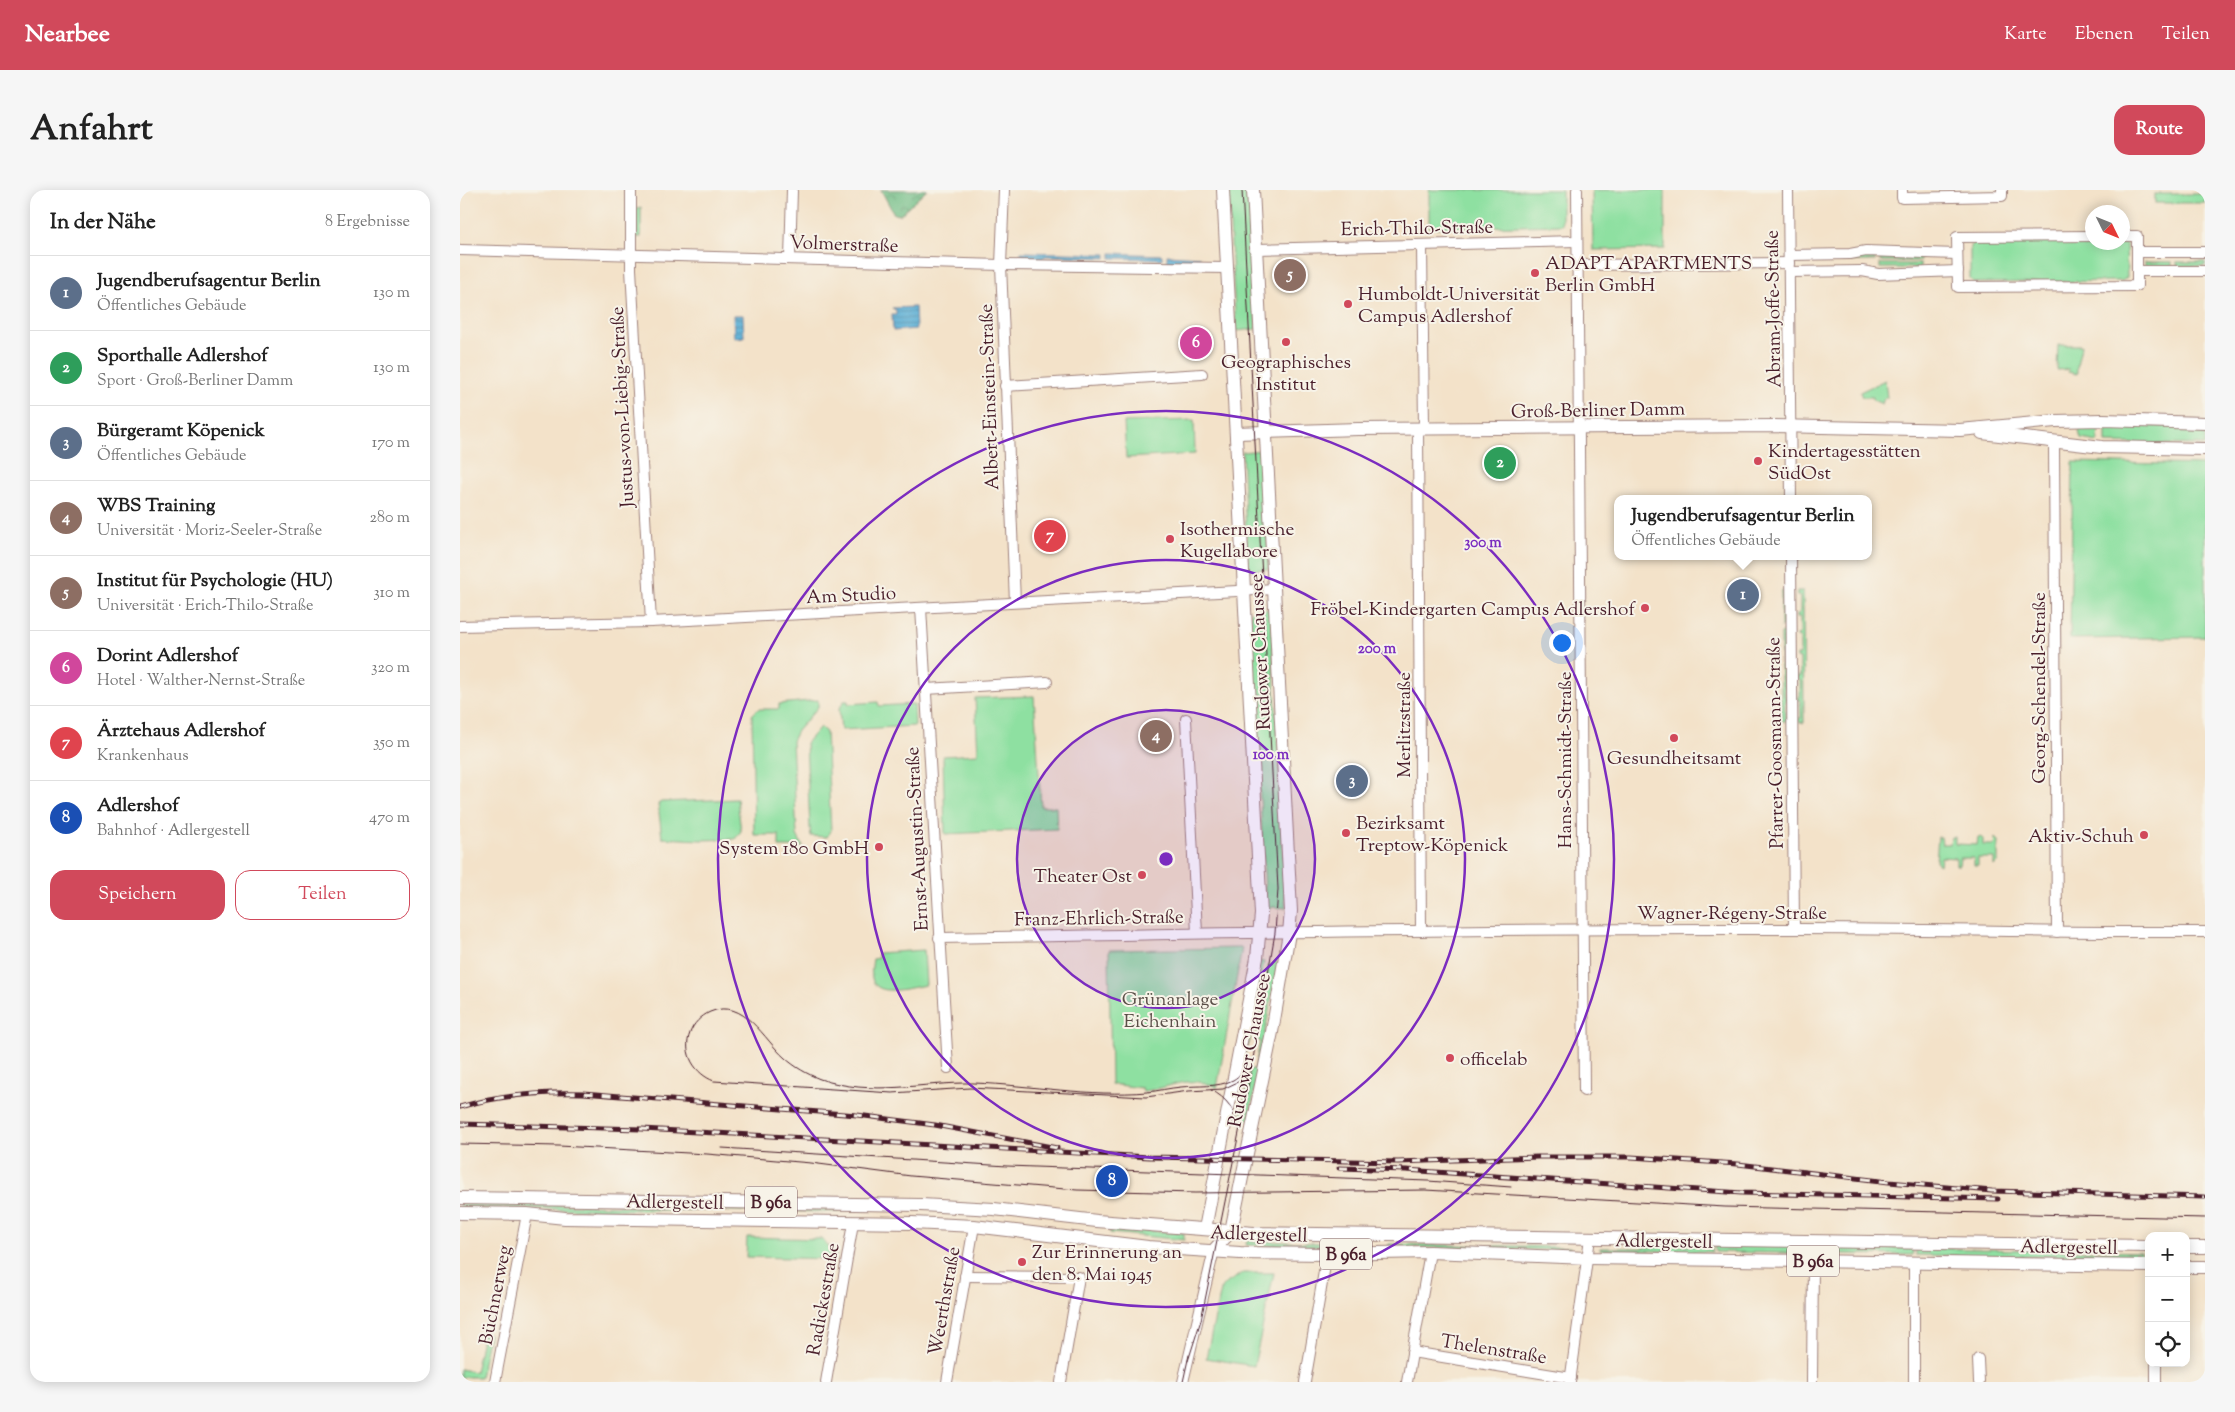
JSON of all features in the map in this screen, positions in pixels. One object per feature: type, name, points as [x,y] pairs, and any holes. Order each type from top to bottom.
[{"type":"main road","name":"Rudower Chaussee","points":[[1206,1230],[1248,1004],[1260,933],[1261,907],[1223,190]]},
{"type":"main road","name":"Rudower Chaussee","points":[[1214,1250],[1230,1231],[1272,1032],[1291,911],[1253,190]]},
{"type":"main road","name":"Groß-Berliner Damm","points":[[1236,433],[1421,428],[1791,427],[1960,430],[2055,421],[2103,420],[2205,423]]},
{"type":"main road","points":[[2054,443],[2055,421]]},
{"type":"main road","name":"Groß-Berliner Damm","points":[[1960,430],[2054,443],[2102,447],[2205,449]]},
{"type":"main road","name":"Adlergestell","points":[[460,1198],[930,1206],[994,1209],[1097,1221],[1230,1231],[2145,1246]]},
{"type":"main road","name":"Adlergestell","points":[[460,1213],[528,1214],[565,1218],[974,1226],[1131,1245],[1240,1253],[1430,1252],[1588,1258],[2145,1266]]},
{"type":"main road","points":[[1206,1230],[1214,1250]]},
{"type":"main road","points":[[2190,1247],[2205,1247]]},
{"type":"main road","points":[[2190,1267],[2205,1267]]},
{"type":"street","name":"Justus-von-Liebig-Straße","points":[[631,190],[631,254],[651,622]]},
{"type":"street","points":[[790,258],[792,190]]},
{"type":"street","name":"Albert-Einstein-Straße","points":[[1004,190],[1000,265],[1015,602]]},
{"type":"street","name":"Hans-Schmidt-Straße","points":[[1577,190],[1584,1091]]},
{"type":"street","name":"Abram-Joffe-Straße","points":[[1788,190],[1791,427]]},
{"type":"street","points":[[1902,190],[1902,198],[2002,193]]},
{"type":"street","points":[[2085,236],[1957,237],[1958,287],[2137,286],[2137,236],[2130,236]]},
{"type":"street","name":"Erich-Thilo-Straße","points":[[1257,249],[1577,240]]},
{"type":"street","name":"Merlitzstraße","points":[[1421,931],[1422,245]]},
{"type":"street","name":"Volmerstraße","points":[[460,250],[1000,265],[1228,268]]},
{"type":"street","points":[[1789,263],[1866,251],[1957,254]]},
{"type":"street","points":[[2137,252],[2205,252]]},
{"type":"street","points":[[1577,265],[1789,263],[1878,274],[1958,271]]},
{"type":"street","points":[[2137,272],[2205,271]]},
{"type":"street","points":[[1005,386],[1202,374]]},
{"type":"street","points":[[1791,427],[1791,495]]},
{"type":"street","name":"Georg-Schendel-Straße","points":[[2054,443],[2057,932]]},
{"type":"street","name":"Pfarrer-Goosmann-Straße","points":[[1791,560],[1794,928]]},
{"type":"street","name":"Am Studio","points":[[460,626],[651,622],[1275,590]]},
{"type":"street","name":"Ernst-Augustin-Straße","points":[[920,608],[948,1068]]},
{"type":"street","points":[[926,689],[1047,682]]},
{"type":"street","points":[[1186,719],[1197,933]]},
{"type":"street","name":"Wagner-Régeny-Straße","points":[[1260,933],[1794,928],[2205,932]]},
{"type":"street","name":"Franz-Ehrlich-Straße","points":[[939,938],[1260,933]]},
{"type":"street","name":"Büchnerweg","points":[[494,1382],[528,1214]]},
{"type":"street","name":"Radickestraße","points":[[826,1382],[853,1223]]},
{"type":"street","name":"Weerthstraße","points":[[947,1382],[974,1226]]},
{"type":"street","points":[[1570,1380],[1590,1238]]},
{"type":"street","points":[[1183,1382],[1214,1250]]},
{"type":"street","points":[[1407,1382],[1430,1252]]},
{"type":"street","points":[[1306,1382],[1327,1254]]},
{"type":"street","points":[[1812,1382],[1813,1261]]},
{"type":"street","points":[[1914,1263],[1914,1382]]},
{"type":"street","points":[[965,1276],[1079,1277],[1061,1382]]},
{"type":"street","name":"Thelenstraße","points":[[1412,1352],[1570,1380]]},
{"type":"street","points":[[1978,1359],[1979,1382]]},
{"type":"street","points":[[2156,1367],[2156,1382]]},
{"type":"green space","points":[[881,190],[927,190],[900,215],[894,214]]},
{"type":"green space","points":[[1228,190],[1249,190],[1256,329],[1236,331]]},
{"type":"green space","points":[[1429,190],[1562,190],[1562,225],[1429,228]]},
{"type":"green space","points":[[1592,190],[1665,190],[1665,249],[1593,250]]},
{"type":"green space","points":[[2155,194],[2205,194],[2205,203],[2155,203]]},
{"type":"green space","points":[[641,207],[641,237],[636,237],[636,209]]},
{"type":"green space","points":[[2085,239],[2085,250],[2126,250],[2127,277],[2122,281],[1974,283],[1970,279],[1970,246],[1975,241]]},
{"type":"green space","points":[[1920,256],[1920,261],[1880,261],[1880,257]]},
{"type":"green space","points":[[1834,257],[1875,257],[1875,261],[1834,261]]},
{"type":"green space","points":[[2145,262],[2172,262],[2172,266],[2145,266]]},
{"type":"green space","points":[[2177,262],[2205,262],[2205,266],[2177,266]]},
{"type":"green space","points":[[1880,264],[1920,264],[1920,268],[1880,268]]},
{"type":"green space","points":[[2058,345],[2081,345],[2077,374],[2068,372],[2069,369],[2057,370]]},
{"type":"green space","points":[[1885,380],[1887,398],[1884,398],[1882,404],[1873,400],[1873,397],[1862,397],[1860,392]]},
{"type":"green space","points":[[1194,420],[1195,454],[1126,458],[1124,422]]},
{"type":"green space","points":[[2099,424],[2098,442],[2081,439],[2079,431],[2082,426]]},
{"type":"green space","points":[[2106,425],[2205,427],[2205,445],[2106,443]]},
{"type":"green space","points":[[1263,450],[1269,569],[1248,570],[1242,452]]},
{"type":"green space","points":[[2073,462],[2205,465],[2205,637],[2070,639]]},
{"type":"green space","points":[[1781,591],[1787,591],[1787,595],[1784,596],[1784,613],[1787,613],[1787,616],[1784,617],[1784,625],[1781,628]]},
{"type":"green space","points":[[1797,591],[1803,591],[1804,723],[1798,721],[1798,718],[1801,718],[1800,700],[1797,700],[1797,697],[1800,697],[1800,680],[1797,679],[1797,676],[1800,676],[1800,659],[1797,658],[1797,655],[1800,655],[1800,638],[1797,635],[1800,634],[1800,617],[1797,617],[1797,614],[1800,613],[1800,596],[1797,596]]},
{"type":"green space","points":[[1271,609],[1286,908],[1272,907],[1266,910],[1250,613],[1254,610]]},
{"type":"green space","points":[[1781,633],[1787,633],[1787,637],[1784,638],[1785,655],[1787,655],[1787,658],[1784,659],[1785,676],[1788,676],[1788,679],[1785,680],[1785,697],[1788,697],[1788,700],[1785,700],[1785,718],[1788,718],[1788,721],[1781,721]]},
{"type":"green space","points":[[1034,696],[1041,807],[1056,807],[1057,829],[945,834],[943,756],[978,754],[975,698]]},
{"type":"green space","points":[[818,700],[818,707],[797,731],[792,741],[797,835],[803,847],[779,847],[779,835],[754,835],[752,715],[758,709],[779,709],[779,704]]},
{"type":"green space","points":[[844,701],[848,701],[848,704],[878,702],[879,706],[914,704],[915,726],[841,730],[839,709]]},
{"type":"green space","points":[[820,727],[826,732],[831,831],[827,837],[811,836],[810,828],[806,743]]},
{"type":"green space","points":[[737,799],[741,831],[735,839],[662,838],[658,804],[661,802]]},
{"type":"green space","points":[[1938,837],[1941,837],[1942,844],[1950,844],[1951,837],[1955,837],[1955,844],[1977,845],[1978,837],[1983,838],[1983,845],[1994,845],[1995,838],[1998,841],[1998,862],[1994,866],[1994,858],[1978,858],[1978,865],[1974,865],[1974,858],[1960,858],[1959,865],[1956,865],[1956,858],[1941,857],[1940,865],[1936,862]]},
{"type":"green space","name":"Grünanlage Eichenhain","points":[[1242,948],[1217,1088],[1197,1082],[1188,1082],[1143,1091],[1142,1088],[1111,1084],[1109,950]]},
{"type":"green space","points":[[924,950],[926,985],[887,990],[875,984],[872,978],[872,966],[873,959],[878,958],[878,953]]},
{"type":"green space","points":[[1260,961],[1264,962],[1250,1040],[1242,1062]]},
{"type":"green space","points":[[1274,962],[1278,962],[1249,1120],[1241,1118],[1250,1069],[1255,1069],[1260,1041],[1255,1039],[1268,965],[1273,965]]},
{"type":"green space","points":[[460,1203],[839,1210],[841,1212],[460,1208]]},
{"type":"green space","points":[[1110,1228],[1184,1233],[1184,1240],[1110,1233]]},
{"type":"green space","points":[[747,1237],[821,1239],[837,1254],[835,1259],[746,1257]]},
{"type":"green space","points":[[1247,1241],[1354,1244],[1354,1247],[1246,1245]]},
{"type":"green space","points":[[1389,1244],[1570,1247],[1570,1250],[1388,1247]]},
{"type":"green space","points":[[1668,1245],[1712,1246],[1712,1252],[1600,1250],[1600,1248],[1640,1248]]},
{"type":"green space","points":[[1715,1245],[1913,1248],[1913,1255],[1715,1252]]},
{"type":"green space","points":[[1916,1248],[2141,1252],[2141,1258],[1916,1255]]},
{"type":"green space","points":[[1243,1273],[1274,1273],[1254,1366],[1206,1358],[1222,1286]]},
{"type":"green space","points":[[483,1334],[489,1334],[480,1377],[460,1377],[460,1369],[475,1372]]},
{"type":"water","points":[[1021,252],[1106,254],[1106,258],[1046,256],[1042,259],[1021,258]]},
{"type":"water","points":[[1111,253],[1162,255],[1162,259],[1111,258]]},
{"type":"water","points":[[1167,255],[1200,257],[1199,263],[1167,262]]},
{"type":"water","points":[[915,307],[916,329],[893,331],[892,315],[896,315],[896,310],[892,308]]},
{"type":"water","points":[[733,315],[743,315],[744,337],[734,338]]},
{"type":"tram line","points":[[1188,1361],[1201,1320],[1247,1093],[1275,933],[1278,889],[1242,190]]},
{"type":"tram line","points":[[1247,1063],[1243,1071],[1227,1083],[1147,1092],[1082,1092],[974,1083],[878,1088],[840,1084],[810,1075],[785,1058],[752,1023],[743,1015],[733,1010],[722,1009],[710,1012],[704,1016],[693,1026],[688,1041],[689,1055],[692,1062],[701,1073],[714,1081],[892,1093],[970,1088],[1146,1097],[1189,1091],[1223,1089],[1244,1079],[1252,1067]]},
{"type":"tram line","points":[[1211,1090],[1222,1097],[1230,1106],[1238,1128]]},
{"type":"tram line","points":[[460,1144],[559,1146],[707,1154],[811,1163],[911,1176],[1077,1190],[1195,1193],[1425,1190],[1725,1207],[2205,1218]]},
{"type":"tram line","points":[[722,1148],[1007,1166],[1428,1181],[1511,1187]]},
{"type":"tram line","points":[[1183,1382],[1189,1355]]},
{"type":"railway","points":[[460,1107],[521,1095],[583,1093],[857,1115],[935,1125],[1057,1148]]},
{"type":"railway","points":[[460,1124],[642,1129],[1150,1157],[1398,1162],[1538,1157],[1631,1157],[1738,1164],[1889,1182],[1992,1191],[2205,1197]]},
{"type":"railway","points":[[1339,1168],[1406,1170],[1742,1193],[1998,1199]]},
{"type":"place","name":"ADAPT APARTMENTS Berlin GmbH","points":[[1535,273]]},
{"type":"place","name":"Institut für Psychologie (HU)","points":[[1290,275]]},
{"type":"place","name":"Humboldt-Universität Campus Adlershof","points":[[1348,304]]},
{"type":"place","name":"Geographisches Institut","points":[[1286,342]]},
{"type":"place","name":"Dorint Adlershof","points":[[1196,343]]},
{"type":"place","name":"Kindertagesstätten SüdOst","points":[[1758,461]]},
{"type":"place","name":"Sporthalle Adlershof","points":[[1500,463]]},
{"type":"place","name":"Ärztehaus Adlershof","points":[[1050,536]]},
{"type":"place","name":"Isothermische Kugellabore","points":[[1170,539]]},
{"type":"place","name":"Jugendberufsagentur Berlin","points":[[1743,595]]},
{"type":"place","name":"Fröbel-Kindergarten Campus Adlershof","points":[[1645,608]]},
{"type":"place","name":"WBS Training","points":[[1156,736]]},
{"type":"place","name":"Gesundheitsamt","points":[[1674,738]]},
{"type":"place","name":"Bürgeramt Köpenick","points":[[1352,781]]},
{"type":"place","name":"Bezirksamt Treptow-Köpenick","points":[[1346,833]]},
{"type":"place","name":"Aktiv-Schuh","points":[[2144,835]]},
{"type":"place","name":"System 180 GmbH","points":[[879,847]]},
{"type":"place","name":"Theater Ost","points":[[1142,875]]},
{"type":"place","name":"officelab","points":[[1450,1058]]},
{"type":"place","name":"Adlershof","points":[[1112,1181]]},
{"type":"place","name":"Zur Erinnerung an den 8. Mai 1945","points":[[1022,1262]]}]
